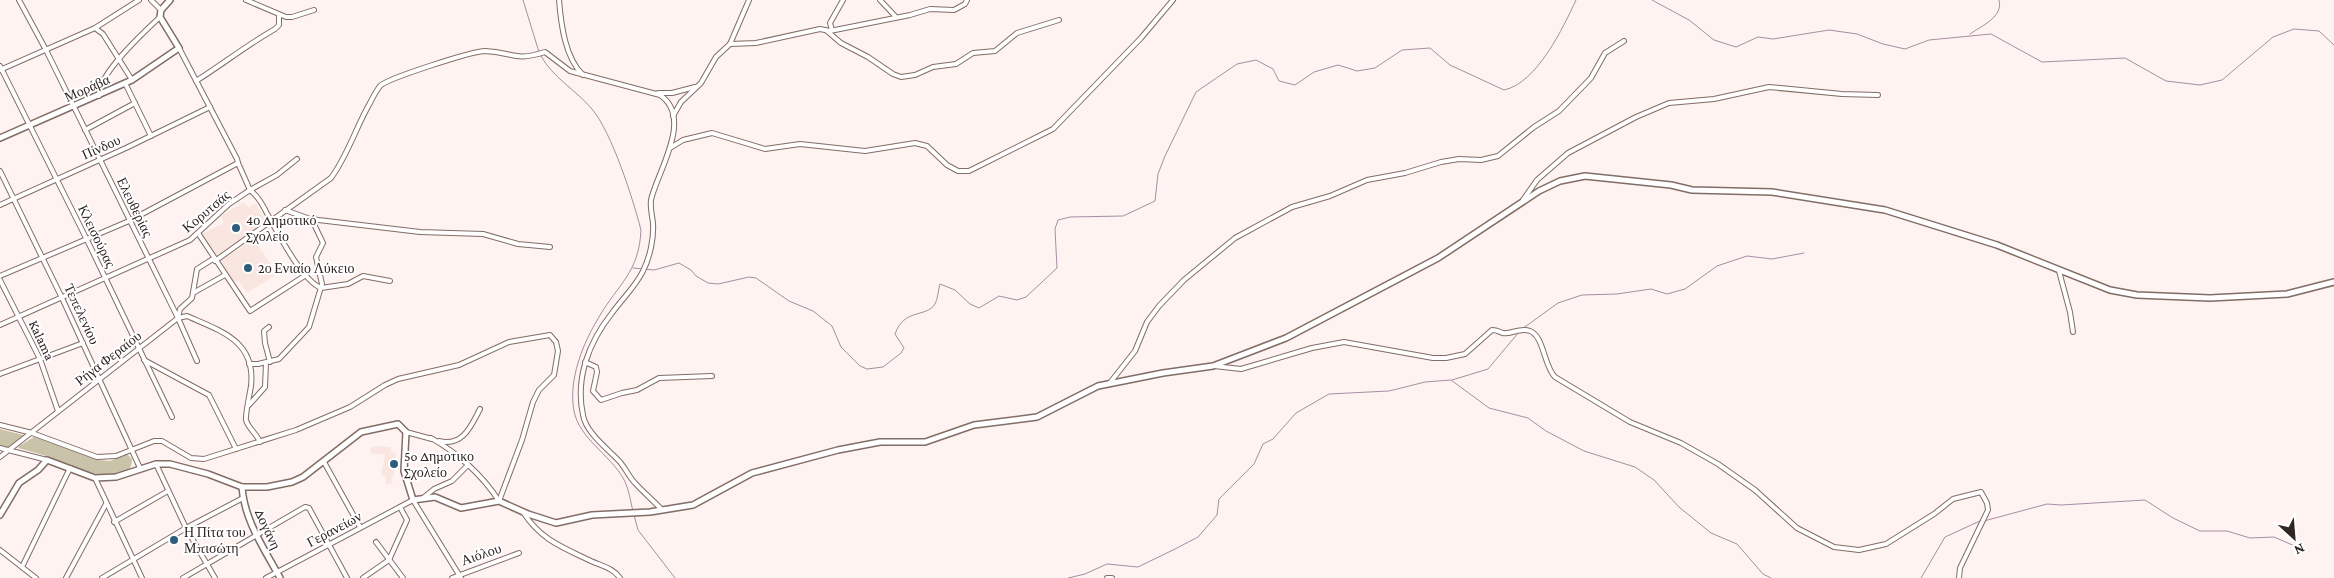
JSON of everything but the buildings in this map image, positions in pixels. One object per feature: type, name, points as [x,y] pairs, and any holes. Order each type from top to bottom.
[{"type":"street","name":"Ελευθερίας","points":[[19,0],[74,106],[178,318],[197,361]]},
{"type":"street","points":[[1,69],[95,28],[139,0]]},
{"type":"street","points":[[151,0],[161,10]]},
{"type":"street","points":[[99,96],[102,83],[119,61],[160,17],[161,10],[170,0]]},
{"type":"street","points":[[246,0],[279,15],[292,17],[314,10]]},
{"type":"street","points":[[558,0],[570,52],[577,69],[583,75]]},
{"type":"street","points":[[673,116],[681,102],[697,87],[716,57],[730,44],[749,0]]},
{"type":"street","points":[[832,30],[830,23],[843,0]]},
{"type":"street","points":[[880,0],[896,17]]},
{"type":"street","points":[[730,44],[756,43],[814,30],[827,31],[937,8],[954,10],[965,4],[967,0]]},
{"type":"street","points":[[670,148],[683,140],[712,133],[765,150],[800,144],[869,150],[915,143],[927,146],[947,165],[958,171],[969,171],[1053,128],[1141,38],[1173,0]]},
{"type":"street","points":[[196,81],[239,50],[275,29],[279,25],[279,15]]},
{"type":"street","points":[[160,17],[179,48]]},
{"type":"street","points":[[827,31],[841,42],[893,74],[907,77],[933,68],[956,64],[973,53],[994,51],[1017,33],[1059,20]]},
{"type":"street","points":[[95,28],[103,34],[132,80]]},
{"type":"street","points":[[1109,384],[1135,351],[1147,322],[1155,311],[1184,280],[1235,238],[1292,207],[1330,196],[1367,180],[1405,173],[1442,162],[1459,159],[1481,160],[1498,156],[1522,136],[1559,111],[1591,78],[1605,53],[1624,41]]},
{"type":"street","name":"Κορυτσάς","points":[[0,325],[180,245],[198,234],[229,204],[250,190],[179,48]]},
{"type":"street","name":"Μοράβα","points":[[0,138],[132,80],[179,48]]},
{"type":"street","points":[[193,293],[197,269],[214,260],[271,222],[331,178],[340,166],[366,109],[382,85],[470,53],[487,51],[514,57],[529,57],[545,52],[570,72],[655,93],[672,93],[697,87]]},
{"type":"street","name":"Κλεισούρας","points":[[1,69],[57,179],[172,416]]},
{"type":"street","points":[[125,83],[151,136]]},
{"type":"street","points":[[1523,200],[1537,180],[1568,153],[1636,117],[1669,103],[1714,99],[1768,87],[1842,94],[1878,95]]},
{"type":"street","points":[[655,93],[666,100],[673,116],[674,133],[651,199],[652,237],[643,271],[600,330],[585,362],[581,399],[582,414],[586,425],[620,462],[633,481],[662,510]]},
{"type":"street","points":[[85,130],[135,103]]},
{"type":"street","name":"Πίνδου","points":[[0,205],[100,160],[210,107]]},
{"type":"street","points":[[297,159],[277,176],[250,190],[258,197],[271,222],[306,276],[313,284],[321,288],[348,284],[363,276],[390,281]]},
{"type":"street","points":[[0,276],[129,221],[237,161]]},
{"type":"street","name":"Τεπελενίου","points":[[0,171],[62,298],[140,468]]},
{"type":"street","points":[[431,438],[450,449],[468,465],[499,501],[523,512],[556,523],[592,515],[650,512],[693,505],[752,473],[838,450],[880,442],[925,442],[974,425],[1037,417],[1082,393],[1109,384],[1163,373],[1213,366],[1302,331],[1438,258],[1523,200],[1560,181],[1585,176],[1671,185],[1692,190],[1766,192],[1818,198],[1886,210],[1997,245],[2110,290],[2137,295],[2210,298],[2280,294],[2334,282]]},
{"type":"street","points":[[285,210],[312,220],[430,233],[483,234],[518,244],[550,247]]},
{"type":"street","points":[[249,364],[268,362],[283,356],[309,327],[321,288],[321,276],[316,257],[323,243],[312,220]]},
{"type":"street","points":[[198,234],[250,311],[306,276]]},
{"type":"street","points":[[2059,271],[2070,312],[2073,332]]},
{"type":"street","name":"Ρήγα Φεραίου","points":[[0,457],[178,318],[180,309],[190,301],[193,293],[225,275]]},
{"type":"street","name":"Kalama","points":[[0,280],[40,360],[58,411]]},
{"type":"street","points":[[178,318],[187,316],[239,342],[245,350],[252,374],[246,422],[260,442]]},
{"type":"street","points":[[249,405],[265,388],[268,362],[263,337],[264,331],[269,327]]},
{"type":"street","points":[[1213,366],[1241,369],[1312,348],[1344,342],[1432,358],[1446,358],[1468,352],[1492,330],[1505,334],[1515,330],[1529,330],[1537,336],[1549,369],[1555,377],[1630,422],[1681,443],[1718,464],[1755,490],[1797,528],[1834,547],[1859,550],[1886,544],[1934,514],[1958,496],[1981,492],[1987,503],[1988,510],[1960,568],[1959,578]]},
{"type":"street","points":[[0,425],[32,433],[97,457],[116,456],[131,448],[158,441],[191,458],[204,459],[288,433],[341,411],[398,379],[459,365],[509,342],[550,335],[556,342],[558,350],[555,372],[552,378],[539,390],[531,407],[522,440],[499,501]]},
{"type":"street","points":[[0,374],[82,343]]},
{"type":"street","points":[[144,360],[209,395],[236,449]]},
{"type":"street","points":[[585,362],[596,366],[597,372],[593,391],[602,400],[637,390],[659,378],[712,376]]},
{"type":"street","points":[[0,448],[10,449],[47,460],[95,478],[116,477],[156,464],[170,464],[208,474],[242,487],[260,488],[292,482],[324,462],[361,432],[398,424],[406,432],[455,442],[468,429],[480,409]]},
{"type":"street","points":[[406,432],[405,475],[413,500],[460,576]]},
{"type":"street","points":[[0,515],[19,483],[38,470],[47,460]]},
{"type":"street","points":[[324,462],[360,527]]},
{"type":"street","points":[[156,464],[186,528],[215,578]]},
{"type":"street","points":[[423,498],[430,492],[452,481],[468,465]]},
{"type":"street","points":[[22,567],[70,468]]},
{"type":"street","points":[[95,478],[114,522],[142,578]]},
{"type":"street","name":"Δογάνη","points":[[242,487],[243,498],[256,535],[279,575]]},
{"type":"street","points":[[114,522],[168,491]]},
{"type":"street","points":[[413,500],[435,497],[461,508],[499,501]]},
{"type":"street","points":[[102,578],[186,528],[243,498]]},
{"type":"street","name":"Γερανείων","points":[[266,578],[279,575],[329,544],[413,500]]},
{"type":"street","points":[[66,578],[106,504]]},
{"type":"street","points":[[183,578],[305,507],[309,508],[347,578]]},
{"type":"street","points":[[363,578],[389,560],[407,520],[400,507]]},
{"type":"street","points":[[523,512],[538,532],[553,544],[611,569],[620,578]]},
{"type":"street","points":[[376,542],[403,578]]},
{"type":"street","points":[[0,550],[36,578]]},
{"type":"street","name":"Αιόλου","points":[[452,578],[519,553]]},
{"type":"street","points":[[1107,578],[1112,578]]},
{"type":"shaded area","name":"4ο Δημοτικό Σχολείο","points":[[244,202],[249,208],[255,203],[268,223],[215,257],[201,234],[224,223],[221,216]]},
{"type":"shaded area","name":"2ο Ενιαίο Λύκειο","points":[[254,239],[277,274],[247,293],[239,281],[234,283],[220,261]]},
{"type":"shaded area","points":[[0,429],[27,436],[8,449],[0,447]]},
{"type":"shaded area","points":[[34,437],[99,460],[110,461],[127,454],[132,459],[129,470],[122,475],[98,474],[18,448]]},
{"type":"shaded area","points":[[376,446],[391,447],[391,452],[396,453],[396,458],[393,458],[395,461],[394,476],[391,477],[393,483],[386,485],[385,476],[381,475],[385,455],[370,453],[371,448]]},
{"type":"waterway","points":[[523,0],[539,52]]},
{"type":"waterway","points":[[633,268],[654,270],[679,263],[708,283],[718,284],[749,277],[756,278],[789,301],[813,311],[832,326],[841,347],[860,366],[867,369],[883,367],[901,353],[904,348],[895,334],[899,326],[904,320],[926,311],[935,304],[940,284],[955,290],[970,304],[979,308],[999,296],[1017,300],[1026,297],[1057,268],[1055,229],[1058,220],[1070,217],[1123,216],[1155,201],[1158,174],[1196,92],[1237,64],[1256,60],[1273,69],[1279,81],[1295,85],[1314,72],[1338,65],[1357,71],[1375,68],[1402,50],[1430,48],[1450,65],[1504,90],[1516,85],[1538,66],[1548,53],[1576,0]]},
{"type":"waterway","points":[[1652,0],[1689,20],[1714,40],[1736,47],[1758,37],[1773,39],[1829,30],[1857,34],[1883,44],[1905,49],[1929,40],[1991,34],[2042,62],[2125,58],[2166,81],[2200,85],[2222,80],[2273,37],[2294,29],[2319,31],[2334,45]]},
{"type":"waterway","points":[[1970,34],[1995,16],[2000,6],[1999,0]]},
{"type":"waterway","points":[[541,56],[552,71],[586,102],[600,120],[621,167],[641,230],[639,245],[632,268],[587,338],[578,362],[573,387],[574,411],[577,421],[588,438],[611,462],[623,478],[633,511]]},
{"type":"waterway","points":[[1522,329],[1558,303],[1582,295],[1617,294],[1651,289],[1667,294],[1685,289],[1717,266],[1747,256],[1772,259],[1804,253]]},
{"type":"waterway","points":[[1452,380],[1488,369],[1519,332]]},
{"type":"waterway","points":[[1068,578],[1085,574],[1107,564],[1138,567],[1198,537],[1217,515],[1219,499],[1254,464],[1263,444],[1273,439],[1296,413],[1329,394],[1389,391],[1425,382],[1451,380],[1489,408],[1528,418],[1546,431],[1584,451],[1635,467],[1654,480],[1679,507],[1711,533],[1737,544],[1763,574],[1771,578]]},
{"type":"waterway","points":[[1984,521],[2047,504],[2061,505],[2145,500],[2173,518],[2200,531],[2227,531],[2250,538],[2274,537],[2297,547]]},
{"type":"waterway","points":[[634,515],[638,530],[675,578]]},
{"type":"waterway","points":[[1921,578],[1945,537],[1980,521]]},
{"type":"place","name":"4ο Δημοτικό Σχολείο","points":[[236,228]]},
{"type":"place","name":"2ο Ενιαίο Λύκειο","points":[[248,268]]},
{"type":"place","name":"5o Δημοτικο Σχολείο","points":[[394,464]]},
{"type":"place","name":"Η Πίτα του Μπισώτη","points":[[174,540]]}]
